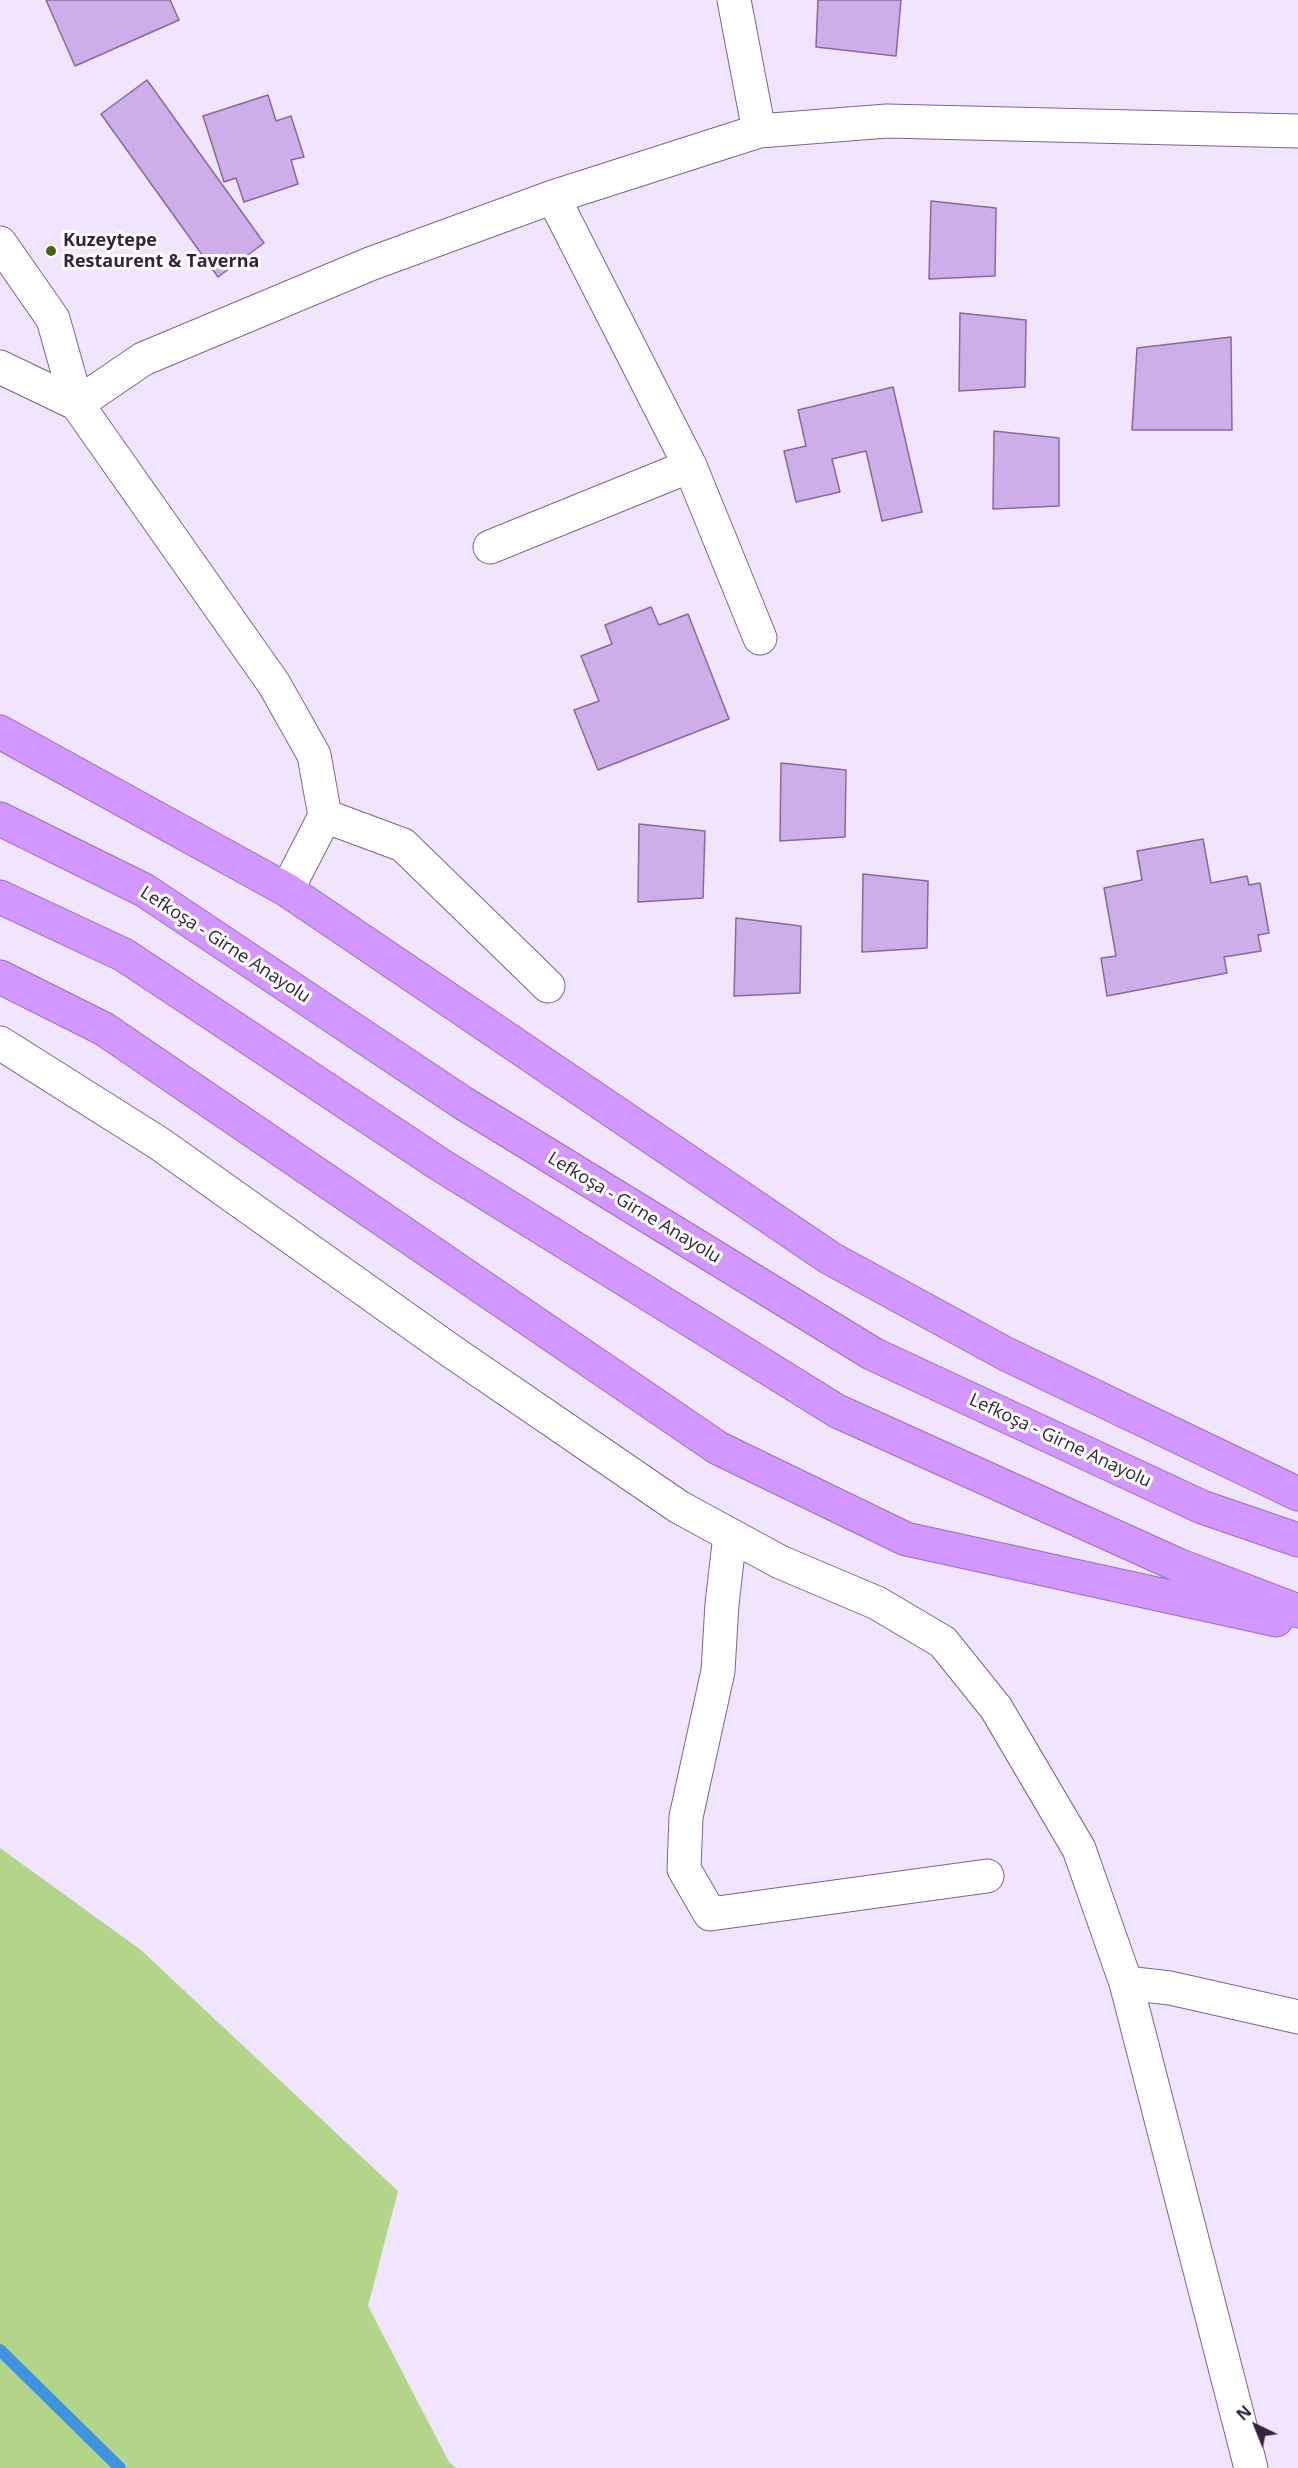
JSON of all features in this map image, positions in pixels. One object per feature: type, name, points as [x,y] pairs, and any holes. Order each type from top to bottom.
[{"type":"highway","points":[[0,732],[287,890],[830,1258],[1006,1354],[1298,1494]]},
{"type":"highway","name":"Lefkoşa - Girne Anayolu","points":[[0,819],[144,890],[463,1103],[873,1354],[1202,1507],[1298,1540]]},
{"type":"highway","points":[[0,897],[124,956],[439,1164],[837,1411],[1178,1565],[1298,1611]]},
{"type":"highway","points":[[0,977],[104,1029],[718,1448],[906,1539],[1298,1625]]},
{"type":"street","points":[[734,0],[759,131]]},
{"type":"street","points":[[77,404],[143,359],[370,264],[553,197],[759,131],[888,122],[1298,130]]},
{"type":"street","points":[[553,197],[690,466],[760,638]]},
{"type":"street","points":[[0,243],[53,319],[77,404],[274,684],[314,755],[325,816],[287,890]]},
{"type":"street","points":[[0,368],[77,404]]},
{"type":"street","points":[[490,547],[690,466]]},
{"type":"street","points":[[325,816],[403,845],[548,986]]},
{"type":"street","points":[[0,1043],[160,1144],[451,1351],[680,1507],[780,1562],[878,1603],[943,1642],[996,1708],[1079,1849],[1126,1983],[1251,2468]]},
{"type":"street","points":[[730,1534],[722,1604],[718,1671],[686,1817],[684,1869],[710,1914],[987,1876]]},
{"type":"street","points":[[1126,1983],[1170,1988],[1298,2018]]},
{"type":"green space","points":[[0,1848],[141,1950],[398,2191],[368,2306],[449,2462],[456,2468],[0,2468]]},
{"type":"building","points":[[46,0],[170,0],[179,20],[75,66]]},
{"type":"building","points":[[818,0],[901,0],[896,56],[816,47]]},
{"type":"building","points":[[147,80],[264,243],[218,277],[101,114]]},
{"type":"building","points":[[268,95],[276,121],[291,116],[304,157],[291,160],[298,184],[244,202],[236,178],[224,182],[203,116]]},
{"type":"building","points":[[931,201],[996,208],[995,276],[929,279]]},
{"type":"building","points":[[960,313],[1026,320],[1025,387],[959,391]]},
{"type":"building","points":[[1231,337],[1232,430],[1132,430],[1137,348]]},
{"type":"building","points":[[893,387],[922,512],[882,521],[866,451],[832,459],[840,492],[796,502],[784,451],[806,446],[798,410]]},
{"type":"building","points":[[994,431],[1059,438],[1059,506],[993,509]]},
{"type":"building","points":[[651,607],[659,625],[688,614],[729,719],[598,770],[574,710],[599,701],[581,656],[612,644],[605,625]]},
{"type":"building","points":[[781,763],[846,770],[845,837],[780,841]]},
{"type":"building","points":[[639,824],[705,831],[703,898],[638,902]]},
{"type":"building","points":[[1203,839],[1211,883],[1247,876],[1249,885],[1260,883],[1269,933],[1258,935],[1261,951],[1224,957],[1227,973],[1107,996],[1101,958],[1116,956],[1104,888],[1142,880],[1137,851]]},
{"type":"building","points":[[863,874],[928,881],[927,948],[862,952]]},
{"type":"building","points":[[736,918],[801,926],[800,993],[734,996]]},
{"type":"waterway","points":[[0,2350],[120,2468]]},
{"type":"place","name":"Kuzeytepe Restaurent & Taverna","points":[[51,251]]}]
